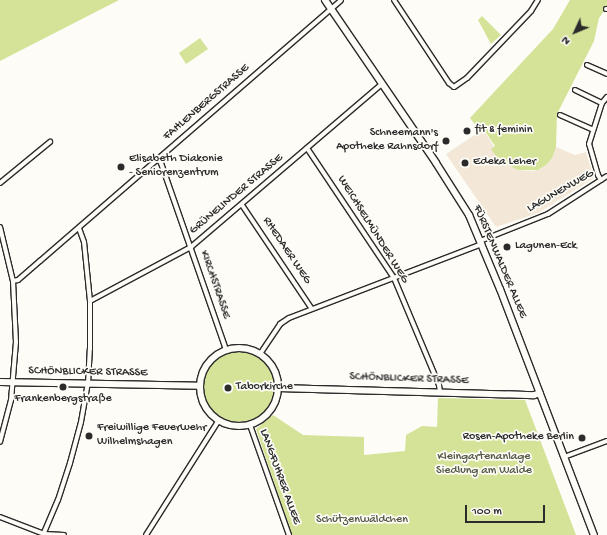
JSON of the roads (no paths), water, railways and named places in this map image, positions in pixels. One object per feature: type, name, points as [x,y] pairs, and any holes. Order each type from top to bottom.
[{"type":"street","name":"FÜRSTENWALDER ALLEE","points":[[325,0],[469,215],[540,393],[594,535]]},
{"type":"street","name":"FAHLENBERGSTRASSE","points":[[13,281],[18,280],[79,228],[341,0]]},
{"type":"street","points":[[394,0],[449,83],[454,87],[467,78],[531,10],[538,0]]},
{"type":"street","points":[[587,65],[607,74]]},
{"type":"street","name":"GRÜNELINDER STRASSE","points":[[90,301],[191,247],[382,84]]},
{"type":"street","points":[[575,90],[602,103]]},
{"type":"street","points":[[602,180],[598,175],[589,144],[602,103],[607,97]]},
{"type":"street","points":[[560,115],[593,130]]},
{"type":"street","points":[[0,183],[50,142]]},
{"type":"street","name":"WEICHSELMÜNDER WEG","points":[[307,148],[394,278],[439,385],[440,392]]},
{"type":"street","name":"KIRCHSTRASSE","points":[[158,159],[161,163],[191,247],[226,350]]},
{"type":"street","name":"LAGUNENWEG","points":[[260,354],[280,324],[312,309],[394,278],[548,214],[607,176]]},
{"type":"street","name":"RHEDAER WEG","points":[[242,205],[312,309]]},
{"type":"street","points":[[0,227],[13,281],[16,342],[9,410],[0,442]]},
{"type":"street","points":[[43,534],[58,500],[70,464],[81,422],[88,384],[90,301],[84,242],[79,228]]},
{"type":"street","points":[[242,348],[260,354],[274,370],[278,388],[277,397],[267,413],[250,425],[233,425],[218,420],[207,408],[201,395],[201,377],[207,365],[216,356],[226,350],[242,348]]},
{"type":"street","name":"SCHÖNBLICKER STRASSE","points":[[0,382],[200,386]]},
{"type":"street","name":"SCHÖNBLICKER STRASSE","points":[[278,388],[534,395],[540,393]]},
{"type":"street","points":[[146,535],[218,420]]},
{"type":"street","name":"LANGFUHRER ALLEE","points":[[250,425],[289,535]]},
{"type":"street","points":[[564,457],[607,441]]},
{"type":"street","points":[[0,517],[43,534],[64,535]]},
{"type":"place","name":"fit & feminin","points":[[467,131]]},
{"type":"place","name":"Schneemann's Apotheke Rahnsdorf","points":[[446,141]]},
{"type":"place","name":"Edeka Leher","points":[[465,163]]},
{"type":"place","name":"Elisabeth Diakonie - Seniorenzentrum","points":[[121,167]]},
{"type":"place","name":"Lagunen-Eck","points":[[507,247]]},
{"type":"place","name":"Frankenbergstraße","points":[[63,387]]},
{"type":"place","name":"Taborkirche","points":[[228,388]]},
{"type":"place","name":"Freiwillige Feuerwehr Wilhelmshagen","points":[[89,436]]},
{"type":"place","name":"Rosen-Apotheke Berlin","points":[[582,438]]},
{"type":"park label","name":"Kleingartenanlage Siedlung am Walde","points":[[484,465]]},
{"type":"park label","name":"Schützenwäldchen","points":[[362,521]]}]
